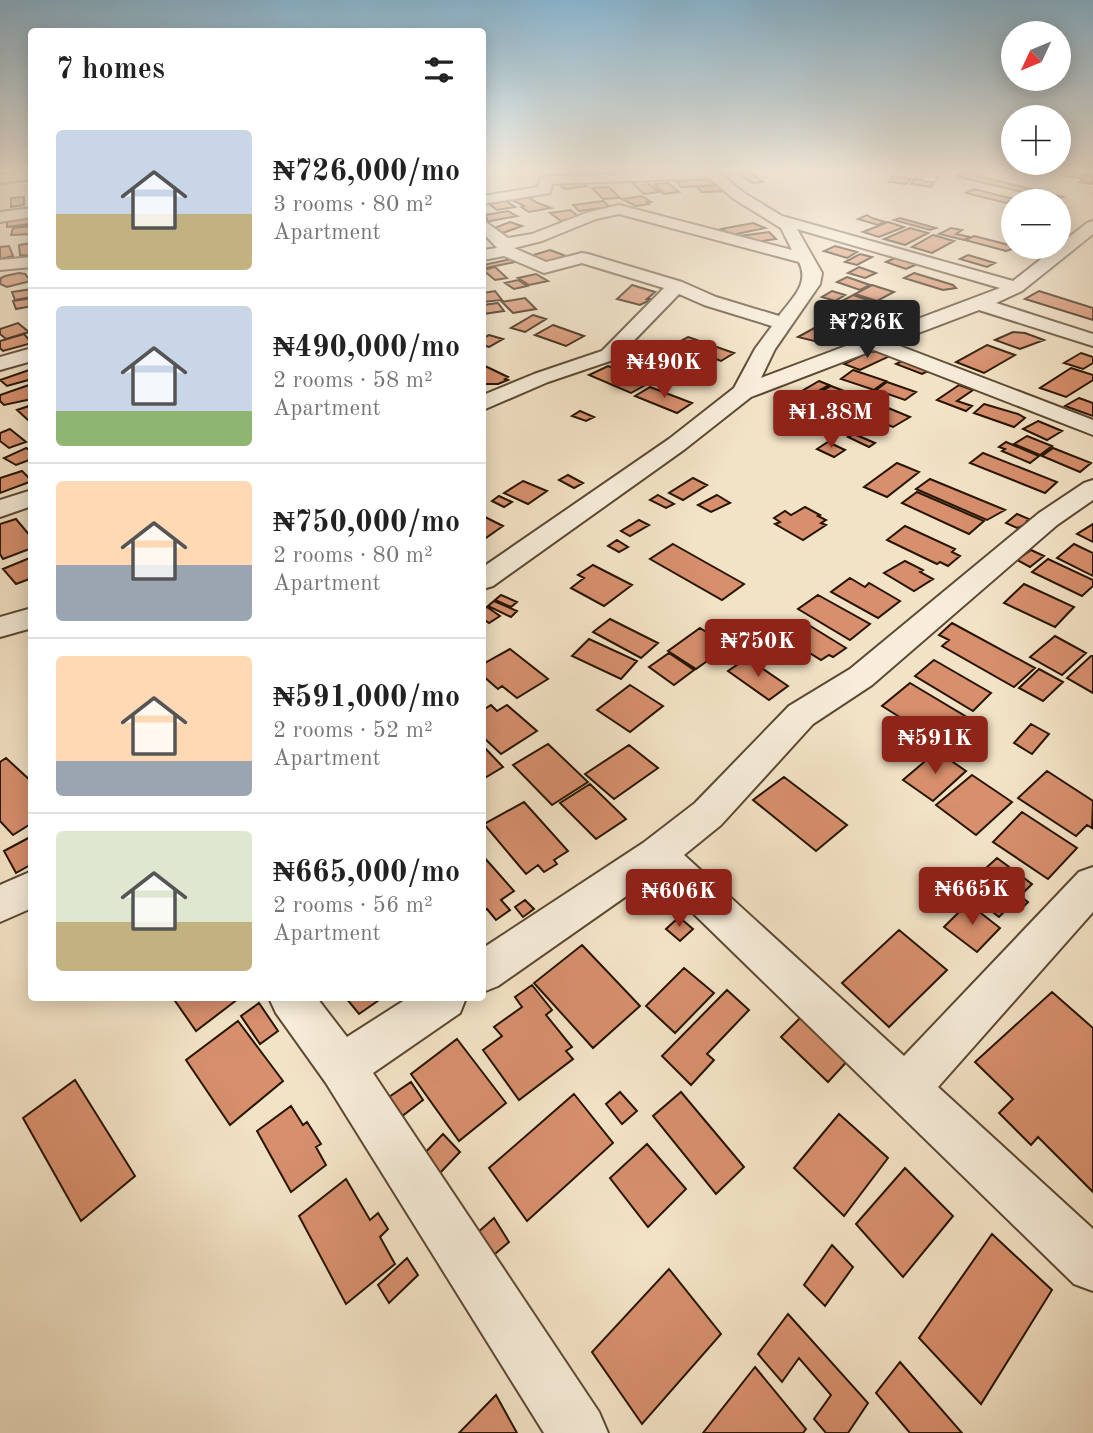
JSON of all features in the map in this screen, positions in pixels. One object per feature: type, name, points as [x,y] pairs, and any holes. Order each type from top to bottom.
[{"type":"street","points":[[496,238],[506,248],[544,268],[582,258],[676,286],[710,301],[782,323]]},
{"type":"street","points":[[486,254],[536,238]]},
{"type":"street","points":[[727,238],[806,259]]},
{"type":"street","points":[[743,392],[749,376],[782,323],[811,284],[813,273],[794,238]]},
{"type":"street","points":[[845,238],[1016,287]]},
{"type":"street","points":[[486,578],[677,444],[743,392],[979,304],[1016,287],[1074,252],[1084,238]]},
{"type":"street","points":[[0,265],[28,262]]},
{"type":"street","points":[[486,402],[541,378],[609,355],[676,286]]},
{"type":"street","points":[[979,304],[1093,340]]},
{"type":"street","points":[[876,343],[1093,428]]},
{"type":"street","points":[[0,364],[28,355]]},
{"type":"street","points":[[486,969],[657,854],[708,814],[801,715],[861,677],[1048,519],[1093,488]]},
{"type":"street","points":[[0,509],[28,498]]},
{"type":"street","points":[[0,627],[28,619]]},
{"type":"street","points":[[657,854],[1093,1265]]},
{"type":"street","points":[[906,1087],[1093,884]]},
{"type":"street","points":[[0,904],[28,890]]},
{"type":"street","points":[[293,1001],[342,1067],[578,1433]]},
{"type":"street","points":[[342,1067],[441,1001]]},
{"type":"building","points":[[744,238],[776,239],[755,242]]},
{"type":"building","points":[[887,238],[919,238],[905,245],[884,239]]},
{"type":"building","points":[[928,238],[954,241],[932,253],[912,247]]},
{"type":"building","points":[[981,238],[1001,243],[1001,250],[965,240]]},
{"type":"building","points":[[28,244],[28,256],[20,255],[19,245]]},
{"type":"building","points":[[9,246],[13,256],[0,259],[0,247]]},
{"type":"building","points":[[835,246],[857,252],[847,258],[824,251]]},
{"type":"building","points":[[550,250],[566,256],[542,264],[527,257]]},
{"type":"building","points":[[860,254],[872,257],[857,265],[845,262]]},
{"type":"building","points":[[902,255],[922,262],[906,269],[886,262]]},
{"type":"building","points":[[968,255],[995,263],[987,267],[960,259]]},
{"type":"building","points":[[511,259],[515,262],[486,268],[486,264]]},
{"type":"building","points":[[495,267],[507,278],[495,280],[486,269]]},
{"type":"building","points":[[859,267],[876,273],[865,278],[848,273]]},
{"type":"building","points":[[914,273],[956,288],[943,290],[904,278]]},
{"type":"building","points":[[25,274],[28,282],[7,287],[0,284],[1,278]]},
{"type":"building","points":[[536,274],[548,281],[529,285],[518,278]]},
{"type":"building","points":[[847,277],[870,285],[860,290],[837,282]]},
{"type":"building","points":[[518,280],[527,286],[514,289],[505,283]]},
{"type":"building","points":[[632,285],[655,292],[647,299],[652,299],[640,305],[617,299]]},
{"type":"building","points":[[872,285],[894,292],[877,301],[855,294]]},
{"type":"building","points":[[28,290],[28,298],[15,300],[12,292]]},
{"type":"building","points":[[495,291],[502,300],[486,302],[486,292]]},
{"type":"building","points":[[832,291],[845,295],[835,301],[822,297]]},
{"type":"building","points":[[1039,291],[1093,308],[1093,320],[1025,299]]},
{"type":"building","points":[[853,295],[886,306],[873,313],[840,302]]},
{"type":"building","points":[[525,298],[536,309],[513,313],[502,302]]},
{"type":"building","points":[[28,299],[28,307],[16,309],[13,301]]},
{"type":"building","points":[[830,302],[852,308],[840,316],[818,309]]},
{"type":"building","points":[[498,303],[504,311],[486,314],[486,305]]},
{"type":"building","points":[[533,315],[546,319],[525,332],[511,328]]},
{"type":"building","points":[[888,318],[899,323],[871,332],[863,328]]},
{"type":"building","points":[[827,321],[846,330],[822,343],[798,337]]},
{"type":"building","points":[[18,323],[28,332],[6,339],[0,334],[0,329]]},
{"type":"building","points":[[553,325],[584,336],[566,346],[535,335]]},
{"type":"building","points":[[1013,332],[1044,340],[1020,349],[995,340]]},
{"type":"building","points":[[24,334],[28,344],[3,351],[0,341]]},
{"type":"building","points":[[486,336],[503,339],[489,347],[486,346]]},
{"type":"building","points":[[688,337],[734,353],[721,361],[675,344]]},
{"type":"building","points":[[987,345],[1015,355],[984,373],[956,362]]},
{"type":"building","points":[[671,348],[697,358],[684,365],[658,355]]},
{"type":"building","points":[[873,350],[890,356],[860,370],[844,364]]},
{"type":"building","points":[[1081,353],[1093,357],[1093,363],[1083,369],[1064,363]]},
{"type":"building","points":[[904,360],[930,370],[922,374],[896,364]]},
{"type":"building","points":[[486,366],[508,377],[505,379],[508,380],[498,384],[486,384]]},
{"type":"building","points":[[608,366],[649,383],[631,393],[589,375]]},
{"type":"building","points":[[1071,368],[1093,375],[1093,380],[1066,397],[1040,388]]},
{"type":"building","points":[[28,370],[28,380],[7,386],[0,380]]},
{"type":"building","points":[[853,370],[886,381],[874,390],[841,379]]},
{"type":"building","points":[[819,381],[829,385],[811,395],[802,391]]},
{"type":"building","points":[[887,382],[916,392],[905,400],[876,390]]},
{"type":"building","points":[[28,385],[28,400],[4,405],[0,401],[0,395]]},
{"type":"building","points":[[959,385],[973,390],[957,401],[972,406],[966,411],[937,400]]},
{"type":"building","points":[[831,386],[852,394],[836,404],[815,395]]},
{"type":"building","points":[[650,387],[692,403],[677,413],[635,396]]},
{"type":"building","points":[[854,394],[871,401],[855,411],[838,404]]},
{"type":"building","points":[[1079,398],[1093,403],[1093,416],[1065,406]]},
{"type":"building","points":[[805,400],[852,421],[836,430],[789,408]]},
{"type":"building","points":[[876,403],[910,417],[893,427],[860,414]]},
{"type":"building","points":[[984,404],[1025,418],[1014,427],[974,413]]},
{"type":"building","points":[[28,406],[28,420],[17,410]]},
{"type":"building","points":[[580,411],[594,417],[586,421],[572,416]]},
{"type":"building","points":[[782,417],[808,429],[801,433],[775,421]]},
{"type":"building","points":[[1038,421],[1062,431],[1047,440],[1023,429]]},
{"type":"building","points":[[10,429],[26,442],[9,448],[0,441],[0,433]]},
{"type":"building","points":[[854,434],[875,443],[869,447],[848,437]]},
{"type":"building","points":[[1027,436],[1052,446],[1040,455],[1014,444]]},
{"type":"building","points":[[828,442],[845,450],[834,457],[817,449]]},
{"type":"building","points":[[1006,442],[1039,456],[1030,463],[1002,451],[1005,449],[999,447]]},
{"type":"building","points":[[1053,448],[1091,463],[1080,472],[1042,456]]},
{"type":"building","points":[[28,449],[28,460],[16,465],[4,458]]},
{"type":"building","points":[[983,453],[1057,482],[1045,493],[970,463]]},
{"type":"building","points":[[897,463],[919,472],[887,497],[864,487]]},
{"type":"building","points":[[22,471],[28,477],[28,482],[0,493],[0,478]]},
{"type":"building","points":[[568,475],[583,483],[574,488],[559,480]]},
{"type":"building","points":[[693,478],[707,485],[683,500],[669,493]]},
{"type":"building","points":[[930,479],[1005,510],[987,520],[916,489]]},
{"type":"building","points":[[523,481],[547,491],[528,504],[504,493]]},
{"type":"building","points":[[917,492],[984,521],[969,534],[902,503]]},
{"type":"building","points":[[658,495],[674,504],[666,508],[650,500]]},
{"type":"building","points":[[717,495],[730,503],[711,512],[698,505]]},
{"type":"building","points":[[499,496],[512,502],[504,507],[492,501]]},
{"type":"building","points":[[805,507],[826,520],[821,523],[826,525],[803,540],[775,524],[780,522],[774,518],[785,511],[791,515]]},
{"type":"building","points":[[1017,514],[1029,519],[1027,521],[1031,523],[1017,528],[1006,523]]},
{"type":"building","points":[[486,518],[503,526],[486,538]]},
{"type":"building","points":[[16,519],[28,533],[28,550],[3,559],[0,554],[0,524]]},
{"type":"building","points":[[639,520],[649,525],[630,536],[621,531]]},
{"type":"building","points":[[1093,524],[1093,542],[1077,534]]},
{"type":"building","points":[[905,526],[955,549],[952,552],[960,556],[948,566],[940,562],[937,564],[887,540]]},
{"type":"building","points":[[617,540],[628,547],[619,552],[608,546]]},
{"type":"building","points":[[673,544],[744,584],[722,600],[650,559]]},
{"type":"building","points":[[1074,544],[1093,553],[1093,576],[1057,558]]},
{"type":"building","points":[[1031,550],[1044,556],[1030,567],[1017,560]]},
{"type":"building","points":[[28,559],[28,580],[16,584],[3,569]]},
{"type":"building","points":[[1048,559],[1093,580],[1093,586],[1082,596],[1032,572]]},
{"type":"building","points":[[905,561],[923,570],[920,572],[933,579],[914,591],[884,573]]},
{"type":"building","points":[[593,565],[632,585],[604,606],[571,588],[584,578],[578,575]]},
{"type":"building","points":[[850,578],[865,587],[869,583],[900,601],[878,618],[831,592]]},
{"type":"building","points":[[1024,584],[1074,607],[1055,627],[1004,603]]},
{"type":"building","points":[[501,595],[517,602],[511,607],[495,600]]},
{"type":"building","points":[[818,595],[870,624],[850,640],[798,609]]},
{"type":"building","points":[[494,601],[517,611],[511,617],[488,606]]},
{"type":"building","points":[[486,608],[500,616],[489,623],[486,621]]},
{"type":"building","points":[[610,619],[658,643],[641,658],[593,632]]},
{"type":"building","points":[[952,623],[1035,668],[1014,687],[942,646],[949,640],[939,635]]},
{"type":"building","points":[[807,624],[846,648],[833,657],[829,655],[821,660],[787,639]]},
{"type":"building","points":[[700,628],[728,646],[696,669],[668,651]]},
{"type":"building","points":[[1055,636],[1086,653],[1062,675],[1030,657]]},
{"type":"building","points":[[589,639],[637,661],[621,679],[572,656]]},
{"type":"building","points":[[510,649],[548,679],[517,698],[502,686],[498,689],[486,679],[486,662]]},
{"type":"building","points":[[669,653],[694,670],[674,685],[649,667]]},
{"type":"building","points":[[1093,656],[1093,693],[1067,678]]},
{"type":"building","points":[[747,658],[788,686],[769,700],[728,671]]},
{"type":"building","points":[[934,660],[991,693],[973,711],[915,676]]},
{"type":"building","points":[[1039,669],[1063,682],[1043,701],[1019,688]]},
{"type":"building","points":[[910,683],[965,716],[938,741],[882,706]]},
{"type":"building","points":[[630,685],[663,706],[630,732],[597,710]]},
{"type":"building","points":[[491,705],[497,711],[507,705],[537,731],[501,754],[486,740],[486,708]]},
{"type":"building","points":[[1031,724],[1049,734],[1032,754],[1014,743]]},
{"type":"building","points":[[548,744],[588,782],[552,805],[513,765]]},
{"type":"building","points":[[629,745],[658,768],[614,799],[585,774]]},
{"type":"building","points":[[486,749],[503,767],[486,777]]},
{"type":"building","points":[[937,751],[966,771],[933,801],[903,780]]},
{"type":"building","points":[[6,758],[28,778],[28,826],[13,835],[0,821],[0,762]]},
{"type":"building","points":[[1047,771],[1093,801],[1092,828],[1087,825],[1076,836],[1018,798]]},
{"type":"building","points":[[972,775],[1012,802],[976,835],[936,805]]},
{"type":"building","points":[[784,777],[847,825],[816,851],[753,800]]},
{"type":"building","points":[[590,784],[626,819],[596,839],[560,803]]},
{"type":"building","points":[[524,802],[568,851],[554,860],[557,864],[544,872],[538,865],[526,874],[486,826],[486,823]]},
{"type":"building","points":[[1022,812],[1077,848],[1048,879],[993,842]]},
{"type":"building","points":[[28,838],[28,866],[16,873],[4,851]]},
{"type":"building","points":[[997,858],[1032,884],[1020,896],[1028,902],[1019,911],[1011,905],[999,917],[963,889]]},
{"type":"building","points":[[486,859],[514,891],[501,900],[510,910],[496,920],[487,909]]},
{"type":"building","points":[[525,900],[534,909],[523,917],[515,907]]},
{"type":"building","points":[[968,903],[1000,928],[977,952],[944,927]]},
{"type":"building","points":[[679,917],[693,929],[680,941],[666,929]]},
{"type":"building","points":[[899,930],[947,970],[889,1027],[842,983]]},
{"type":"building","points":[[582,945],[640,1006],[593,1048],[534,983]]},
{"type":"building","points":[[684,968],[714,993],[675,1033],[646,1006]]},
{"type":"building","points":[[532,985],[552,1010],[546,1015],[572,1047],[566,1051],[573,1059],[519,1100],[483,1050],[502,1036],[494,1027],[522,1007],[515,997]]},
{"type":"building","points":[[727,990],[749,1010],[707,1054],[714,1060],[691,1085],[662,1056]]},
{"type":"building","points":[[1052,992],[1093,1028],[1093,1192],[1038,1137],[1031,1145],[999,1113],[1013,1099],[975,1062]]},
{"type":"building","points":[[175,1001],[235,1001],[196,1031]]},
{"type":"building","points":[[348,1001],[378,1001],[359,1014]]},
{"type":"building","points":[[259,1003],[278,1031],[260,1044],[241,1016]]},
{"type":"building","points":[[804,1014],[851,1057],[828,1082],[781,1037]]},
{"type":"building","points":[[238,1021],[283,1081],[230,1125],[186,1060]]},
{"type":"building","points":[[457,1039],[506,1103],[459,1141],[411,1074]]},
{"type":"building","points":[[75,1080],[135,1176],[81,1221],[23,1118]]},
{"type":"building","points":[[411,1082],[423,1100],[401,1117],[389,1097]]},
{"type":"building","points":[[620,1092],[637,1111],[622,1124],[606,1104]]},
{"type":"building","points":[[681,1092],[744,1167],[716,1194],[653,1116]]},
{"type":"building","points":[[574,1094],[613,1143],[527,1221],[489,1168]]},
{"type":"building","points":[[291,1106],[303,1125],[307,1122],[321,1144],[316,1147],[326,1165],[291,1192],[257,1131]]},
{"type":"building","points":[[839,1114],[888,1158],[844,1216],[794,1168]]},
{"type":"building","points":[[443,1134],[460,1152],[438,1175],[421,1157]]},
{"type":"building","points":[[647,1144],[686,1189],[648,1227],[610,1178]]},
{"type":"building","points":[[905,1168],[953,1216],[903,1277],[856,1224]]},
{"type":"building","points":[[346,1179],[370,1220],[378,1213],[388,1229],[380,1237],[395,1264],[346,1304],[299,1216]]},
{"type":"building","points":[[494,1218],[509,1242],[482,1265],[467,1242]]},
{"type":"building","points":[[992,1234],[1052,1290],[981,1404],[919,1338]]},
{"type":"building","points":[[832,1245],[853,1267],[825,1306],[804,1285]]},
{"type":"building","points":[[407,1258],[418,1275],[389,1303],[378,1285]]},
{"type":"building","points":[[669,1269],[721,1334],[642,1424],[592,1352]]},
{"type":"building","points":[[788,1314],[868,1403],[848,1433],[826,1433],[814,1419],[831,1395],[799,1358],[782,1382],[758,1354]]},
{"type":"building","points":[[900,1362],[962,1433],[910,1433],[876,1393]]},
{"type":"building","points":[[755,1367],[806,1429],[803,1433],[703,1433]]},
{"type":"building","points":[[496,1395],[517,1433],[459,1433]]}]
